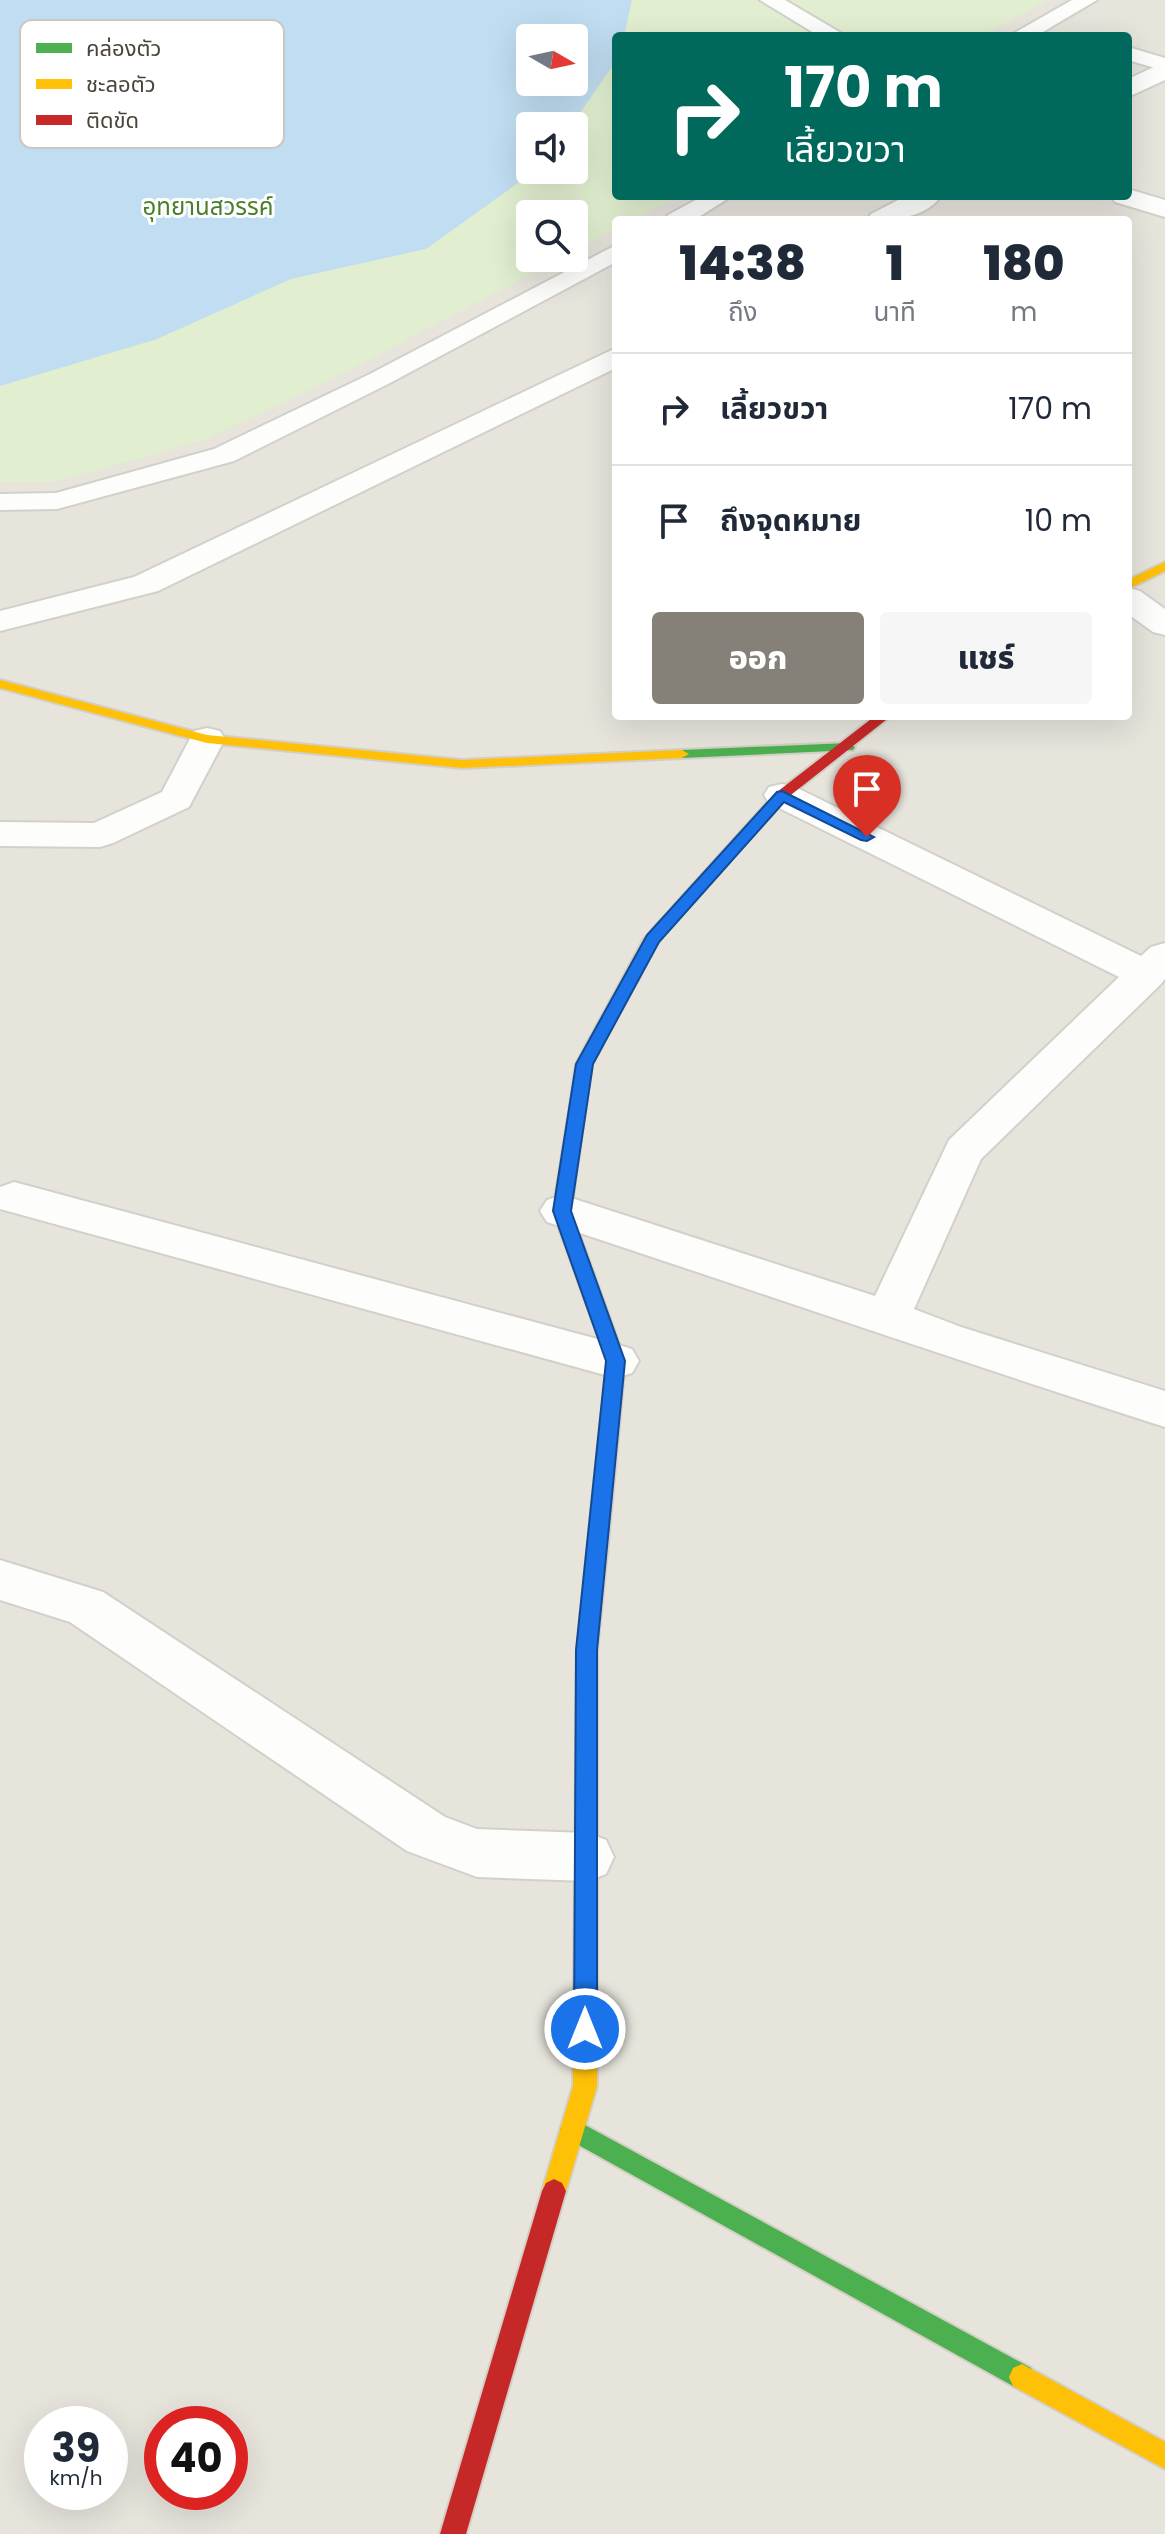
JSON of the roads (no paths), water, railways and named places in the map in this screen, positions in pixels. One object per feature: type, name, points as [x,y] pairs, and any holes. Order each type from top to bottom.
[{"type":"street","points":[[1132,87],[1165,67]]},
{"type":"street","points":[[1132,198],[1165,209]]},
{"type":"street","points":[[889,216],[919,200]]},
{"type":"street","points":[[0,621],[146,584],[612,359]]},
{"type":"street","points":[[1132,583],[1165,566]]},
{"type":"street","points":[[1132,601],[1165,625]]},
{"type":"street","points":[[0,684],[207,739],[462,764],[848,747]]},
{"type":"street","points":[[453,2534],[585,2086],[587,1650],[616,1361],[562,1211],[584,1064],[652,939],[782,795],[879,720]]},
{"type":"street","points":[[0,834],[100,835],[176,799],[207,739]]},
{"type":"street","points":[[782,795],[1156,965],[964,1151],[888,1317]]},
{"type":"street","points":[[14,1198],[616,1361]]},
{"type":"street","points":[[562,1211],[888,1317],[946,1340],[1165,1409]]},
{"type":"street","points":[[0,1580],[86,1607],[426,1834],[477,1853],[587,1857]]},
{"type":"street","points":[[572,2129],[1165,2456]]},
{"type":"lane","points":[[770,0],[828,32]]},
{"type":"lane","points":[[1027,32],[1087,0]]},
{"type":"lane","points":[[1040,25],[1063,32]]},
{"type":"lane","points":[[1132,55],[1165,67]]},
{"type":"lane","points":[[683,216],[713,200]]},
{"type":"lane","points":[[0,502],[57,501],[224,455],[379,379],[612,254]]},
{"type":"water","points":[[0,0],[632,0],[625,32],[612,32],[612,67],[581,112],[516,112],[517,184],[426,249],[291,279],[157,339],[0,386]]},
{"type":"park label","name":"อุทยานสวรรค์","points":[[208,207]]}]
